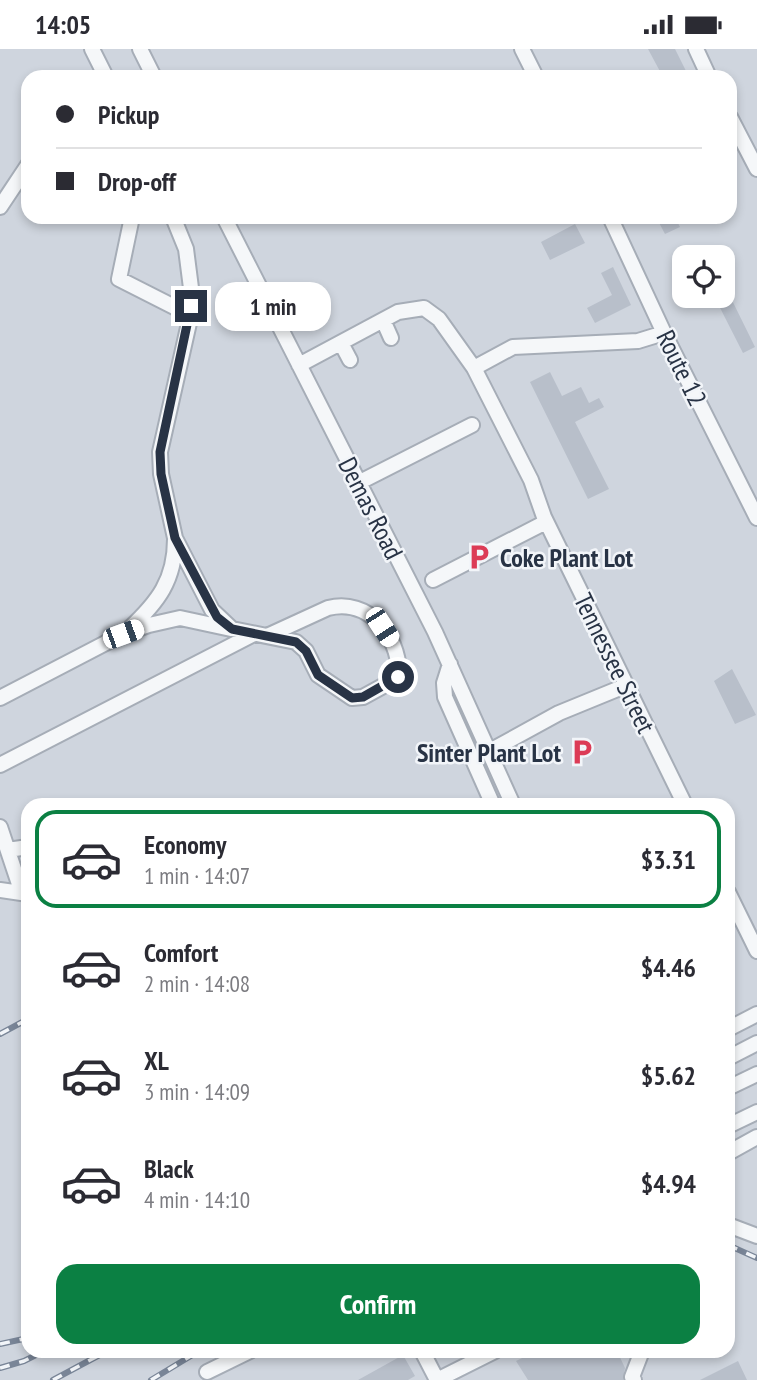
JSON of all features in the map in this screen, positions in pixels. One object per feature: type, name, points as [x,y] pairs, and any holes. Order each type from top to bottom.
[{"type":"street","points":[[92,49],[102,70]]},
{"type":"street","points":[[140,49],[150,70]]},
{"type":"street","points":[[522,49],[532,70]]},
{"type":"street","points":[[696,49],[706,70]]},
{"type":"street","points":[[737,130],[757,169]]},
{"type":"street","points":[[0,207],[21,176]]},
{"type":"street","points":[[131,224],[119,279],[190,315]]},
{"type":"street","points":[[123,634],[149,609],[168,581],[174,564],[175,538],[161,474],[160,452],[190,315],[190,267],[176,224]]},
{"type":"street","name":"Demas Road","points":[[228,224],[450,664]]},
{"type":"street","name":"Route 12","points":[[613,224],[664,333],[757,518]]},
{"type":"street","name":"Tennessee Street","points":[[383,320],[398,312],[424,309],[439,319],[474,368],[531,479],[546,522],[681,798]]},
{"type":"street","points":[[299,365],[383,320],[391,338]]},
{"type":"street","points":[[474,368],[513,347],[638,341],[664,333]]},
{"type":"street","points":[[341,342],[350,361]]},
{"type":"street","points":[[358,483],[472,425]]},
{"type":"street","points":[[433,579],[546,522]]},
{"type":"street","points":[[175,538],[212,610],[232,629]]},
{"type":"street","points":[[0,698],[123,634],[161,621],[180,618],[261,635],[301,646],[318,675],[352,698],[363,697],[394,680],[399,672],[395,646],[369,614],[356,608],[328,608],[261,635],[0,765]]},
{"type":"street","points":[[450,664],[510,798]]},
{"type":"street","points":[[450,664],[444,683],[444,697],[490,798]]},
{"type":"street","points":[[490,751],[559,713],[625,686]]},
{"type":"street","points":[[0,827],[21,883]]},
{"type":"street","points":[[8,850],[21,848]]},
{"type":"street","points":[[0,890],[21,893]]},
{"type":"street","points":[[735,906],[757,951]]},
{"type":"street","points":[[735,1025],[757,1014]]},
{"type":"street","points":[[735,1054],[757,1043]]},
{"type":"street","points":[[735,1084],[757,1073]]},
{"type":"street","points":[[735,1123],[757,1112]]},
{"type":"street","points":[[735,1149],[756,1138]]},
{"type":"street","points":[[735,1228],[757,1236]]},
{"type":"street","points":[[202,1376],[221,1358]]},
{"type":"street","points":[[202,1376],[237,1358]]},
{"type":"street","points":[[426,1358],[437,1380],[481,1358]]},
{"type":"street","points":[[634,1380],[632,1377],[639,1358]]},
{"type":"shaded area","points":[[0,49],[757,49],[757,1380],[0,1380]]},
{"type":"building","points":[[648,49],[675,49],[686,70],[659,70]]},
{"type":"building","points":[[575,224],[585,243],[550,260],[541,242]]},
{"type":"building","points":[[660,224],[678,224],[680,227],[665,234]]},
{"type":"building","points":[[613,267],[631,305],[595,323],[587,308],[612,295],[601,273]]},
{"type":"building","points":[[735,306],[755,347],[743,353],[720,308]]},
{"type":"building","points":[[550,372],[562,396],[581,387],[589,403],[599,398],[604,407],[575,422],[609,489],[588,499],[530,382]]},
{"type":"building","points":[[732,669],[756,715],[735,724],[714,681]]},
{"type":"building","points":[[398,1358],[405,1358],[415,1376],[408,1380],[358,1380]]},
{"type":"building","points":[[522,1358],[620,1358],[625,1368],[623,1380],[528,1380],[516,1361]]},
{"type":"building","points":[[738,1361],[747,1380],[700,1380]]},
{"type":"railway","points":[[0,1034],[21,1023]]},
{"type":"railway","points":[[735,1248],[757,1258]]},
{"type":"railway","points":[[0,1344],[21,1340]]},
{"type":"railway","points":[[0,1368],[30,1358]]},
{"type":"railway","points":[[53,1380],[94,1358]]},
{"type":"railway","points":[[151,1380],[187,1358]]},
{"type":"place","name":"Coke Plant Lot","points":[[479,557]]},
{"type":"place","name":"Sinter Plant Lot","points":[[582,752]]},
{"type":"route","points":[[191,306],[162,433],[159,463],[175,538],[212,610],[232,629],[296,642],[306,651],[318,675],[352,698],[363,697],[398,677]]}]
